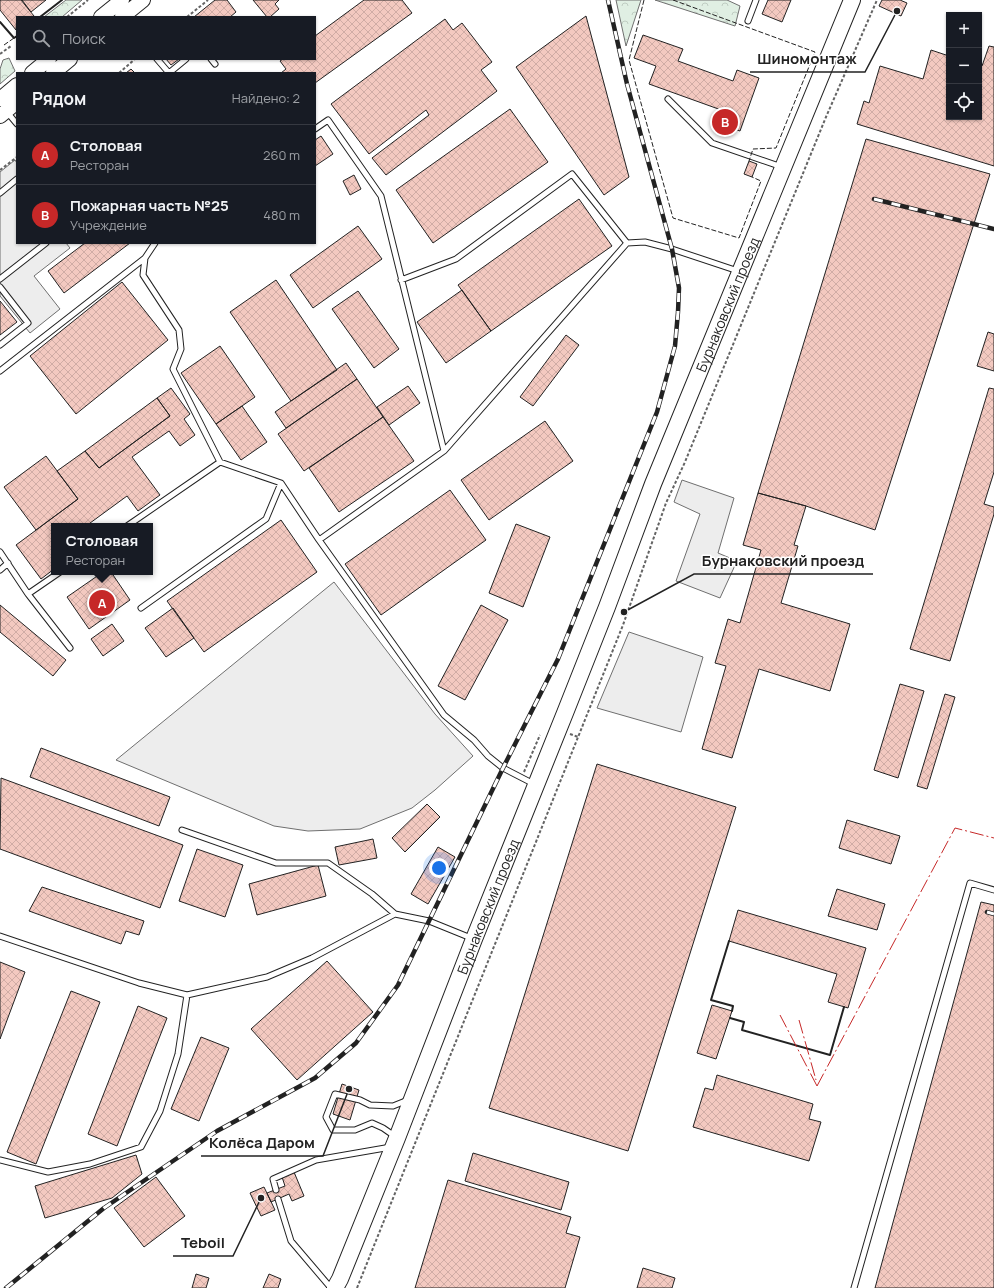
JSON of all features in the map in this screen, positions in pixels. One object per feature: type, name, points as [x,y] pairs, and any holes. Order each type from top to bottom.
[{"type":"main road","points":[[102,16],[122,0]]},
{"type":"main road","points":[[123,16],[143,0]]},
{"type":"main road","name":"Бурнаковский проезд","points":[[336,1286],[396,1143],[474,939],[607,607],[653,484],[852,0]]},
{"type":"main road","points":[[33,72],[48,60]]},
{"type":"main road","points":[[54,72],[69,60]]},
{"type":"main road","points":[[6,107],[16,87]]},
{"type":"lane","points":[[748,21],[756,0]]},
{"type":"lane","points":[[157,60],[168,72]]},
{"type":"lane","points":[[170,72],[185,60]]},
{"type":"lane","points":[[212,60],[215,64]]},
{"type":"lane","points":[[668,100],[712,142],[783,167]]},
{"type":"lane","points":[[6,107],[16,122]]},
{"type":"lane","points":[[316,128],[328,120],[381,196],[444,451]]},
{"type":"lane","points":[[401,280],[456,259],[572,174],[627,243]]},
{"type":"lane","points":[[0,193],[16,182]]},
{"type":"lane","points":[[319,540],[444,451],[627,243],[645,242],[672,249],[740,272]]},
{"type":"lane","points":[[0,279],[45,244]]},
{"type":"lane","points":[[0,371],[145,258],[154,244]]},
{"type":"lane","points":[[145,258],[143,275],[179,330],[181,349],[173,369],[220,462],[281,483],[319,540],[444,715],[474,740],[488,756],[503,768],[536,785]]},
{"type":"lane","points":[[0,287],[28,323],[0,345]]},
{"type":"lane","points":[[131,523],[220,462]]},
{"type":"lane","points":[[141,608],[266,519],[281,483]]},
{"type":"lane","points":[[0,552],[28,594],[70,648]]},
{"type":"lane","points":[[0,570],[8,563]]},
{"type":"lane","points":[[28,594],[56,575]]},
{"type":"lane","points":[[182,830],[276,864],[328,863],[372,894],[396,914],[429,921],[474,939]]},
{"type":"lane","points":[[854,1288],[970,883],[994,890]]},
{"type":"lane","points":[[0,936],[139,983],[187,995],[267,977],[312,958],[396,914]]},
{"type":"lane","points":[[0,1160],[48,1172],[90,1164],[141,1147],[160,1111],[178,1054],[187,995]]},
{"type":"lane","points":[[276,1190],[272,1179],[316,1160],[396,1143],[383,1128],[372,1123],[355,1130],[333,1130],[326,1117],[335,1094],[360,1100],[370,1105],[393,1106],[412,1098]]},
{"type":"lane","points":[[278,1199],[291,1241],[336,1286]]},
{"type":"path","points":[[68,16],[88,0]]},
{"type":"path","points":[[188,16],[208,0]]},
{"type":"path","points":[[357,1288],[623,625],[666,503],[685,462],[826,117],[877,0]]},
{"type":"path","points":[[0,54],[11,46]]},
{"type":"path","points":[[120,72],[134,60]]},
{"type":"path","points":[[0,170],[16,158]]},
{"type":"green space","points":[[66,0],[82,0],[63,16],[45,16]]},
{"type":"green space","points":[[616,0],[641,0],[626,46]]},
{"type":"green space","points":[[655,0],[727,0],[740,6],[735,26]]},
{"type":"green space","points":[[9,58],[15,71],[0,84],[0,69],[3,60]]},
{"type":"shaded area","points":[[15,160],[16,244],[67,244],[70,248],[34,276],[60,309],[30,333],[0,296],[0,172]]},
{"type":"shaded area","points":[[682,480],[734,498],[718,553],[737,561],[720,598],[676,581],[700,514],[674,502]]},
{"type":"shaded area","points":[[334,582],[435,714],[473,756],[435,790],[412,808],[360,829],[308,831],[274,826],[116,760]]},
{"type":"shaded area","points":[[629,632],[703,657],[681,732],[597,708]]},
{"type":"building","points":[[0,0],[21,0],[34,16],[16,16],[16,30],[0,10]]},
{"type":"building","points":[[22,0],[46,0],[31,12]]},
{"type":"building","points":[[215,0],[227,0],[236,12],[231,16],[195,16]]},
{"type":"building","points":[[253,0],[279,0],[275,4],[279,9],[271,16],[266,16]]},
{"type":"building","points":[[364,0],[402,0],[412,13],[316,82],[316,72],[282,72],[286,69],[280,61],[282,60],[316,60],[316,35]]},
{"type":"building","points":[[768,0],[791,0],[782,22],[762,14]]},
{"type":"building","points":[[882,0],[900,0],[907,3],[901,16],[879,6]]},
{"type":"building","points":[[586,16],[629,177],[604,195],[516,67]]},
{"type":"building","points":[[445,19],[453,30],[462,23],[492,62],[481,70],[497,91],[386,175],[372,158],[429,115],[426,110],[369,154],[331,104]]},
{"type":"building","points":[[643,35],[683,49],[678,61],[733,81],[737,70],[759,78],[740,131],[719,123],[724,111],[649,84],[656,66],[634,58]]},
{"type":"building","points":[[989,46],[994,47],[994,166],[857,124],[864,101],[869,103],[880,66],[923,79],[931,50],[946,55],[946,120],[982,120],[982,66]]},
{"type":"building","points":[[167,60],[178,60],[171,65]]},
{"type":"building","points":[[131,69],[134,72],[127,72]]},
{"type":"building","points":[[510,109],[548,162],[433,243],[396,190]]},
{"type":"building","points":[[321,136],[333,154],[316,165],[316,139]]},
{"type":"building","points":[[866,139],[990,174],[875,530],[806,506],[758,493]]},
{"type":"building","points":[[749,161],[757,164],[752,177],[744,174]]},
{"type":"building","points":[[354,175],[361,189],[350,195],[343,181]]},
{"type":"building","points":[[579,199],[612,246],[491,331],[458,285]]},
{"type":"building","points":[[358,226],[382,259],[313,308],[290,275]]},
{"type":"building","points":[[84,244],[129,244],[64,293],[48,271]]},
{"type":"building","points":[[276,280],[337,370],[291,401],[230,312]]},
{"type":"building","points":[[122,282],[168,340],[76,414],[30,356]]},
{"type":"building","points":[[462,290],[491,331],[446,363],[417,322]]},
{"type":"building","points":[[358,291],[399,349],[374,368],[332,309]]},
{"type":"building","points":[[0,301],[17,322],[0,335]]},
{"type":"building","points":[[988,332],[994,334],[994,371],[977,366]]},
{"type":"building","points":[[566,335],[579,345],[533,406],[520,397]]},
{"type":"building","points":[[220,346],[255,397],[216,424],[181,373]]},
{"type":"building","points":[[346,363],[357,379],[286,428],[275,412]]},
{"type":"building","points":[[357,379],[383,417],[304,471],[278,434]]},
{"type":"building","points":[[408,386],[420,403],[389,425],[377,407]]},
{"type":"building","points":[[171,388],[190,414],[184,419],[195,435],[180,446],[169,431],[132,457],[160,495],[138,511],[127,496],[90,523],[51,523],[51,571],[41,579],[16,545],[78,499],[57,471],[85,451],[99,468],[170,416],[157,398]]},
{"type":"building","points":[[989,388],[994,389],[994,472],[984,504],[994,507],[994,514],[950,661],[910,649]]},
{"type":"building","points":[[157,398],[170,416],[99,468],[85,451]]},
{"type":"building","points":[[242,406],[267,442],[241,460],[216,424]]},
{"type":"building","points":[[383,417],[414,461],[339,512],[309,468]]},
{"type":"building","points":[[545,421],[573,461],[489,520],[461,480]]},
{"type":"building","points":[[46,456],[78,499],[36,530],[4,487]]},
{"type":"building","points":[[450,490],[486,540],[381,615],[345,564]]},
{"type":"building","points":[[758,493],[806,506],[794,545],[798,546],[781,603],[850,624],[830,691],[759,669],[732,758],[702,749],[726,666],[715,663],[728,619],[740,623],[761,550],[743,545]]},
{"type":"building","points":[[281,520],[317,572],[204,652],[167,601]]},
{"type":"building","points":[[516,524],[550,537],[523,607],[489,593]]},
{"type":"building","points":[[99,575],[113,575],[130,600],[89,629],[67,597]]},
{"type":"building","points":[[0,605],[66,660],[53,676],[0,632]]},
{"type":"building","points":[[481,605],[508,620],[465,700],[438,686]]},
{"type":"building","points":[[173,608],[194,638],[166,657],[145,628]]},
{"type":"building","points":[[112,624],[124,641],[103,656],[91,639]]},
{"type":"building","points":[[900,684],[924,691],[898,778],[874,770]]},
{"type":"building","points":[[945,694],[955,697],[927,789],[917,786]]},
{"type":"building","points":[[41,748],[170,797],[159,826],[30,777]]},
{"type":"building","points":[[597,764],[736,807],[628,1151],[489,1108]]},
{"type":"building","points":[[1,778],[183,845],[160,908],[0,849]]},
{"type":"building","points":[[427,804],[440,817],[405,852],[392,838]]},
{"type":"building","points":[[847,820],[900,836],[891,864],[839,848]]},
{"type":"building","points":[[373,839],[377,858],[339,865],[335,847]]},
{"type":"building","points":[[438,847],[455,857],[428,904],[411,894]]},
{"type":"building","points":[[197,849],[243,865],[225,917],[179,901]]},
{"type":"building","points":[[318,865],[326,896],[257,915],[249,884]]},
{"type":"building","points":[[42,887],[144,921],[139,935],[126,931],[121,944],[29,911]]},
{"type":"building","points":[[837,889],[885,904],[877,930],[828,916]]},
{"type":"building","points":[[981,902],[994,905],[994,1288],[875,1288]]},
{"type":"building","points":[[738,910],[866,948],[848,1008],[828,1002],[837,974],[729,941]]},
{"type":"building","points":[[327,961],[373,1012],[297,1080],[251,1029]]},
{"type":"building","points":[[0,962],[25,972],[0,1039]]},
{"type":"building","points":[[71,991],[100,1002],[36,1164],[7,1152]]},
{"type":"building","points":[[712,1005],[732,1011],[716,1059],[697,1053]]},
{"type":"building","points":[[138,1006],[167,1018],[117,1146],[88,1134]]},
{"type":"building","points":[[201,1037],[229,1048],[199,1121],[171,1109]]},
{"type":"building","points":[[717,1075],[813,1104],[809,1119],[821,1122],[809,1161],[693,1127],[705,1088],[713,1090]]},
{"type":"building","points":[[342,1084],[359,1090],[350,1120],[333,1114]]},
{"type":"building","points":[[473,1153],[569,1182],[561,1210],[465,1181]]},
{"type":"building","points":[[136,1155],[142,1174],[112,1198],[45,1218],[35,1186]]},
{"type":"building","points":[[294,1172],[304,1196],[292,1201],[289,1194],[271,1202],[267,1193],[285,1186],[282,1177]]},
{"type":"building","points":[[156,1177],[185,1216],[144,1247],[114,1208]]},
{"type":"building","points":[[448,1180],[571,1217],[566,1233],[580,1237],[565,1288],[415,1288]]},
{"type":"building","points":[[264,1187],[275,1210],[261,1216],[250,1193]]},
{"type":"building","points":[[643,1268],[675,1278],[672,1288],[637,1288]]},
{"type":"building","points":[[196,1274],[209,1278],[206,1288],[192,1288]]},
{"type":"building","points":[[269,1274],[281,1279],[278,1288],[263,1288]]},
{"type":"railway","points":[[6,1288],[104,1208],[217,1131],[315,1078],[356,1043],[398,985],[503,768],[558,659],[657,412],[675,346],[678,312],[679,288],[672,249],[627,84],[608,0]]},
{"type":"railway","points":[[874,199],[994,229]]},
{"type":"railway","points":[[987,912],[994,914]]},
{"type":"fence","points":[[644,0],[629,60],[673,218],[739,238],[761,181],[752,177]]},
{"type":"fence","points":[[673,0],[815,52],[776,148],[753,149],[749,161]]},
{"type":"fence","points":[[4,45],[14,38]]},
{"type":"wall","points":[[41,16],[62,0]]},
{"type":"wall","points":[[0,22],[14,38],[16,37]]},
{"type":"wall","points":[[729,941],[711,1000],[733,1006],[732,1011]]},
{"type":"wall","points":[[730,1018],[744,1022],[742,1030],[830,1055],[844,1007]]},
{"type":"power","points":[[817,1086],[955,828],[994,838]]},
{"type":"power","points":[[780,1015],[817,1086]]},
{"type":"power","points":[[799,1020],[816,1080]]},
{"type":"place","name":"Шиномонтаж","points":[[897,11]]},
{"type":"place","name":"Пожарная часть №25","points":[[725,122]]},
{"type":"place","name":"Столовая","points":[[102,603]]},
{"type":"place","name":"Бурнаковский проезд","points":[[624,612]]},
{"type":"place","name":"Колёса Даром","points":[[349,1089]]},
{"type":"place","name":"Teboil","points":[[261,1198]]}]
